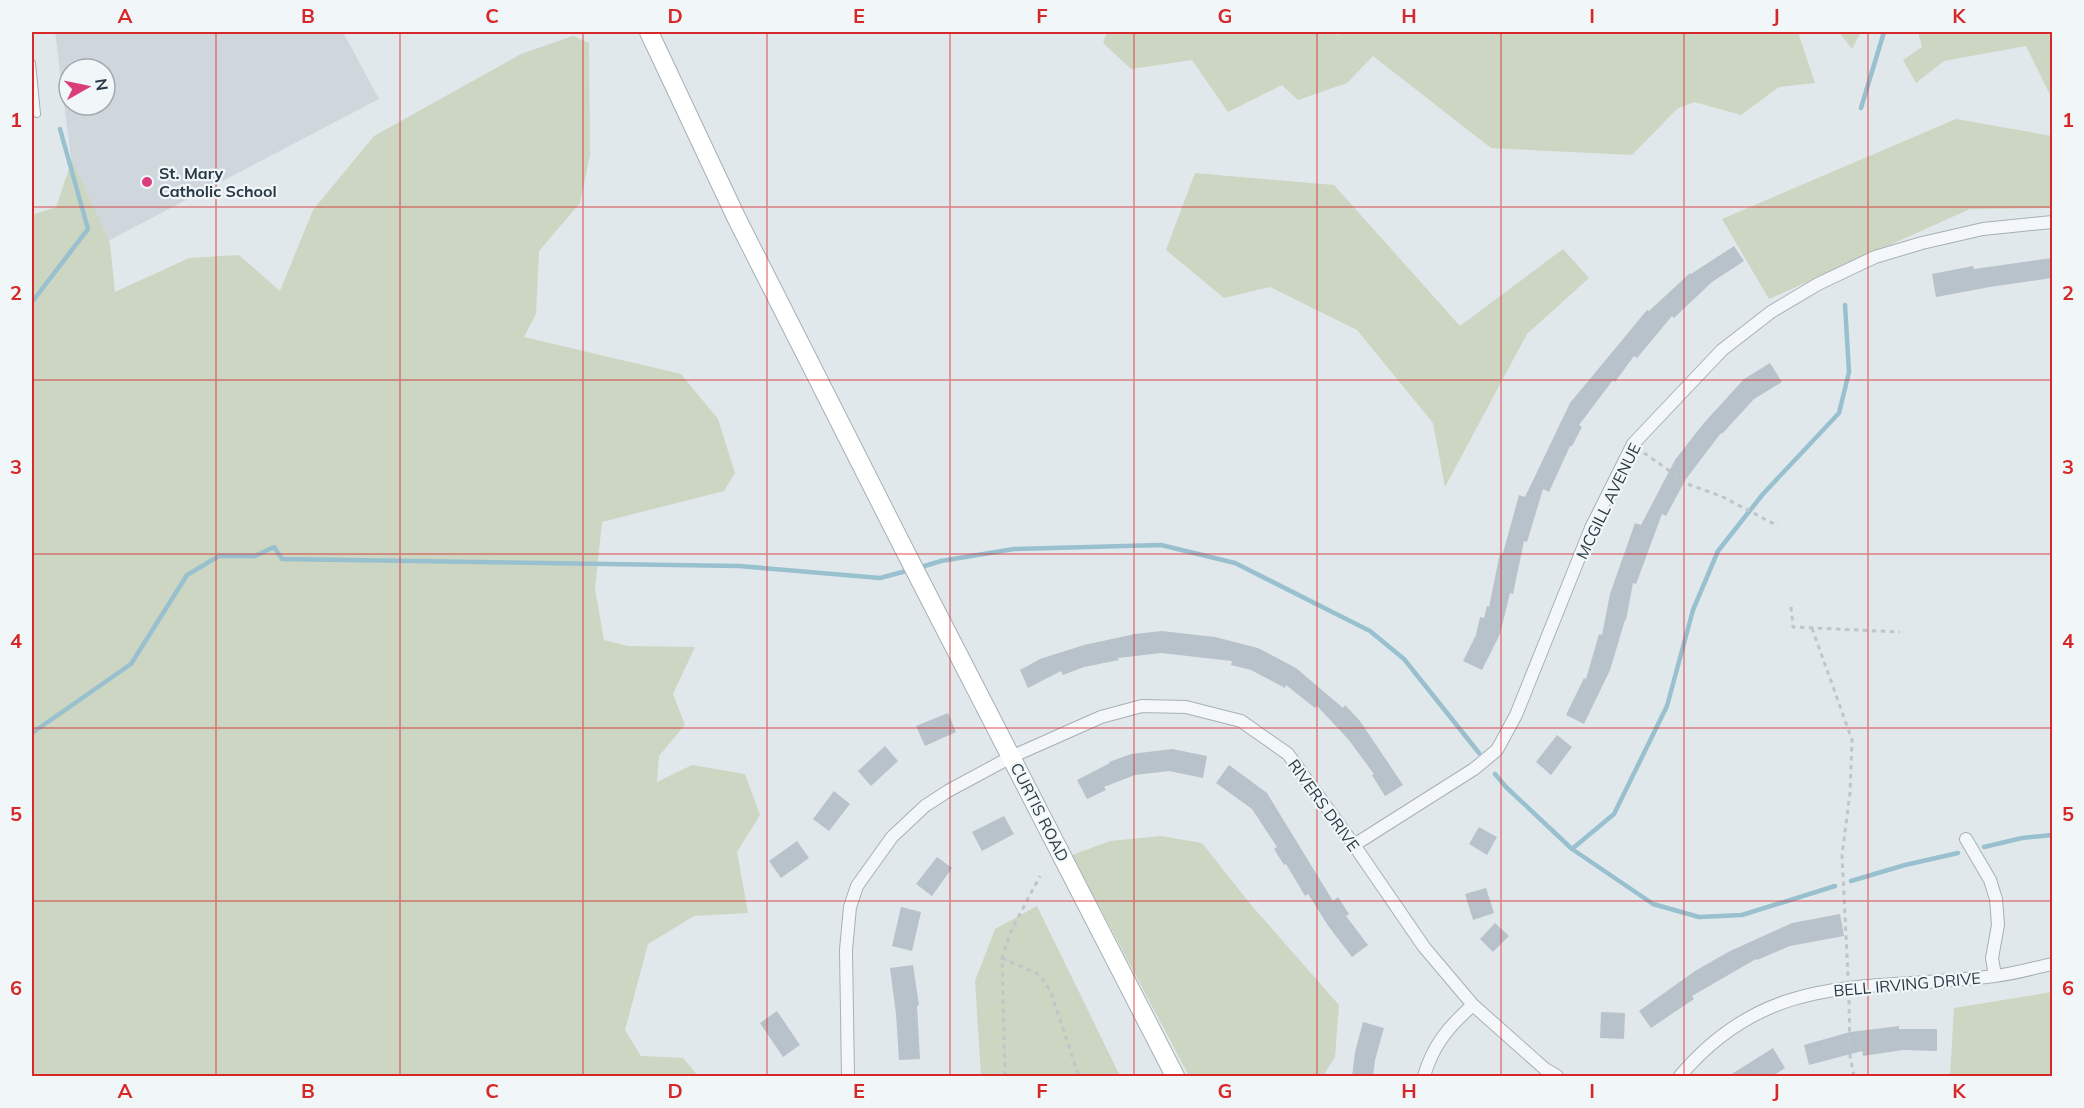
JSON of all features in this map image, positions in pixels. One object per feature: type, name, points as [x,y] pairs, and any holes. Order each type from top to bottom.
[{"type":"main road","name":"CURTIS ROAD","points":[[649,32],[731,206],[1175,1077]]},
{"type":"street","name":"MCGILL AVENUE","points":[[1354,845],[1474,769],[1497,750],[1516,715],[1591,528],[1633,444],[1722,350],[1772,312],[1818,284],[1875,257],[1983,229],[2052,222]]},
{"type":"street","name":"RIVERS DRIVE","points":[[848,1077],[846,930],[850,907],[857,886],[892,837],[925,807],[948,791],[1011,757],[1101,717],[1142,706],[1186,707],[1241,721],[1288,754],[1424,947],[1473,1005],[1557,1077]]},
{"type":"street","points":[[1966,839],[1990,880],[1996,899],[1998,925],[1992,958],[1995,976]]},
{"type":"street","name":"BELL IRVING DRIVE","points":[[1680,1077],[1715,1042],[1749,1016],[1785,1001],[1813,993],[1849,987],[1995,976],[2052,964]]},
{"type":"street","points":[[1424,1077],[1428,1062],[1449,1027],[1473,1005]]},
{"type":"lane","points":[[32,63],[37,114]]},
{"type":"path","points":[[1633,444],[1690,485],[1738,504],[1778,526]]},
{"type":"path","points":[[1791,607],[1793,627],[1900,632]]},
{"type":"path","points":[[1812,628],[1851,740],[1850,793],[1842,855],[1850,1056],[1854,1077]]},
{"type":"path","points":[[1005,1077],[1002,958],[1011,931],[1040,876]]},
{"type":"path","points":[[1002,958],[1040,975],[1050,990],[1079,1077]]},
{"type":"shaded area","name":"St. Mary Catholic School","points":[[55,32],[343,32],[379,99],[83,254],[66,117],[117,117],[117,57],[58,57]]},
{"type":"green space","points":[[1107,32],[1328,32],[1339,35],[1339,32],[1798,32],[1815,83],[1779,87],[1741,115],[1694,102],[1677,109],[1632,155],[1491,148],[1373,56],[1347,83],[1298,100],[1282,85],[1228,112],[1192,60],[1131,69],[1103,43]]},
{"type":"green space","points":[[1839,32],[1861,32],[1852,49]]},
{"type":"green space","points":[[1918,32],[2052,32],[2052,99],[2026,46],[1944,61],[1916,83],[1903,60],[1922,47]]},
{"type":"green space","points":[[573,36],[589,43],[590,155],[580,203],[539,251],[536,314],[524,337],[681,374],[718,419],[735,473],[724,491],[602,522],[595,589],[604,640],[628,646],[695,647],[673,694],[685,725],[659,756],[657,782],[692,765],[745,774],[760,815],[737,852],[748,913],[694,916],[648,944],[625,1030],[641,1056],[683,1058],[698,1076],[32,1076],[32,215],[56,207],[72,160],[110,243],[115,292],[189,258],[239,255],[280,291],[313,210],[374,136],[521,54]]},
{"type":"green space","points":[[1956,119],[2052,136],[2052,208],[1970,209],[1769,299],[1722,219]]},
{"type":"green space","points":[[1195,173],[1334,185],[1460,326],[1563,249],[1589,278],[1527,334],[1445,487],[1433,423],[1357,330],[1270,287],[1224,298],[1166,250]]},
{"type":"green space","points":[[1161,836],[1202,843],[1252,906],[1339,1005],[1335,1057],[1323,1076],[1189,1076],[1072,855],[1110,841]]},
{"type":"green space","points":[[1037,906],[1120,1076],[981,1076],[975,981],[995,929]]},
{"type":"green space","points":[[2052,992],[2052,1076],[1950,1076],[1954,1008]]},
{"type":"building","points":[[1734,246],[1744,261],[1712,282],[1674,318],[1672,316],[1637,358],[1634,356],[1615,382],[1613,380],[1579,425],[1582,427],[1570,446],[1549,492],[1543,489],[1527,542],[1524,541],[1513,594],[1510,593],[1500,634],[1482,670],[1463,661],[1476,635],[1480,617],[1484,618],[1487,606],[1489,607],[1500,553],[1503,553],[1519,495],[1525,497],[1570,403],[1647,310],[1649,311],[1690,273]]},
{"type":"building","points":[[2052,258],[2052,278],[1936,297],[1932,274],[1973,266],[1974,269]]},
{"type":"building","points":[[1770,363],[1782,382],[1754,399],[1721,433],[1686,479],[1666,516],[1662,514],[1636,584],[1633,583],[1626,620],[1610,670],[1584,724],[1566,715],[1584,678],[1586,679],[1599,634],[1602,635],[1610,594],[1635,523],[1641,525],[1675,460],[1703,424],[1744,379]]},
{"type":"building","points":[[1162,631],[1215,637],[1258,648],[1296,668],[1343,708],[1345,705],[1360,721],[1403,785],[1385,796],[1372,775],[1374,774],[1348,739],[1317,706],[1315,708],[1286,685],[1285,688],[1251,670],[1231,665],[1232,661],[1161,653],[1118,658],[1119,660],[1084,667],[1063,675],[1061,671],[1028,688],[1020,670],[1040,659],[1084,645],[1135,634]]},
{"type":"building","points":[[948,713],[956,732],[925,746],[916,726]]},
{"type":"building","points":[[1557,735],[1572,747],[1551,775],[1536,762]]},
{"type":"building","points":[[885,746],[898,761],[871,786],[858,771]]},
{"type":"building","points":[[1172,749],[1207,756],[1203,778],[1169,771],[1135,775],[1104,787],[1106,790],[1087,799],[1077,780],[1109,762],[1131,754]]},
{"type":"building","points":[[1229,765],[1267,793],[1333,901],[1338,897],[1349,914],[1346,916],[1368,945],[1352,957],[1308,894],[1305,896],[1286,864],[1284,865],[1274,849],[1277,847],[1252,809],[1216,783]]},
{"type":"building","points":[[834,791],[850,804],[829,831],[813,819]]},
{"type":"building","points":[[1004,816],[1014,834],[982,851],[972,832]]},
{"type":"building","points":[[1479,827],[1497,837],[1487,855],[1469,844]]},
{"type":"building","points":[[797,841],[809,858],[781,878],[769,861]]},
{"type":"building","points":[[937,857],[952,868],[932,896],[916,884]]},
{"type":"building","points":[[1486,888],[1494,913],[1473,920],[1465,894]]},
{"type":"building","points":[[901,907],[921,912],[912,951],[892,946]]},
{"type":"building","points":[[1840,914],[1844,936],[1790,946],[1756,959],[1692,996],[1694,999],[1651,1028],[1639,1011],[1695,971],[1730,951],[1792,923]]},
{"type":"building","points":[[1495,923],[1509,936],[1493,952],[1480,939]]},
{"type":"building","points":[[913,965],[919,1005],[917,1006],[920,1059],[899,1060],[890,968]]},
{"type":"building","points":[[777,1011],[800,1045],[783,1057],[760,1023]]},
{"type":"building","points":[[1601,1012],[1625,1013],[1624,1039],[1600,1038]]},
{"type":"building","points":[[1363,1022],[1384,1028],[1373,1077],[1352,1077],[1355,1052]]},
{"type":"building","points":[[1899,1026],[1899,1029],[1937,1029],[1937,1051],[1903,1050],[1863,1056],[1862,1051],[1809,1065],[1804,1045],[1850,1032]]},
{"type":"building","points":[[1773,1048],[1785,1068],[1771,1077],[1727,1077]]},
{"type":"waterway","points":[[1861,108],[1884,32]]},
{"type":"waterway","points":[[32,302],[88,229],[60,129]]},
{"type":"waterway","points":[[1572,849],[1614,814],[1667,706],[1693,610],[1718,551],[1763,494],[1839,413],[1849,372],[1845,305]]},
{"type":"waterway","points":[[918,568],[941,561],[1014,549],[1161,545],[1235,563],[1370,631],[1404,659],[1479,753]]},
{"type":"waterway","points":[[32,733],[131,664],[187,575],[219,556],[255,556],[274,547],[282,559],[739,566],[880,578],[910,570]]},
{"type":"waterway","points":[[1495,774],[1572,849],[1653,904],[1699,917],[1742,915],[1835,886]]},
{"type":"waterway","points":[[1984,847],[2022,838],[2052,835]]},
{"type":"waterway","points":[[1851,881],[1905,865],[1958,853]]},
{"type":"place","name":"St. Mary Catholic School","points":[[147,182]]}]
